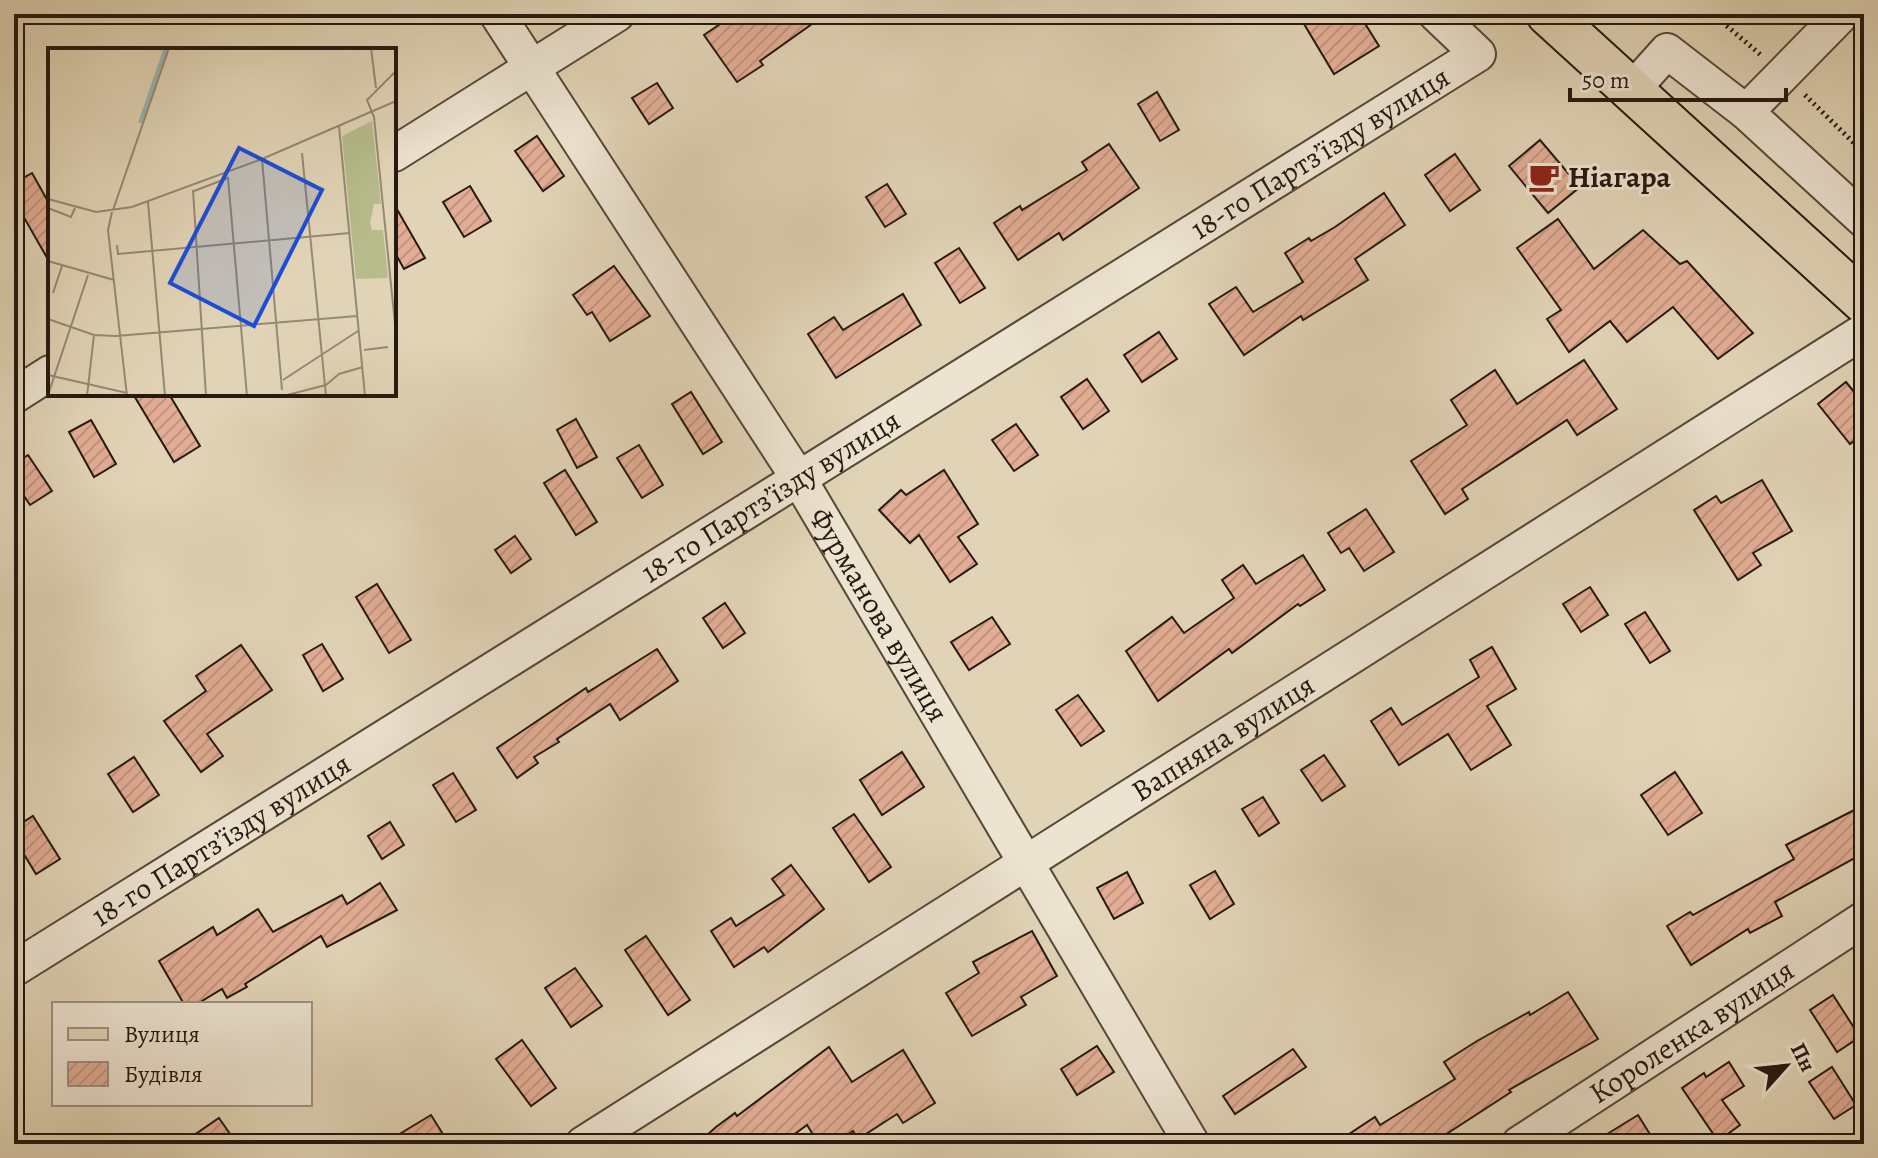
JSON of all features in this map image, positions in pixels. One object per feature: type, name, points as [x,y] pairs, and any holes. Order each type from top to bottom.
[{"type":"main road","points":[[1548,14],[1864,302]]},
{"type":"street","name":"Фурманова вулиця","points":[[497,14],[799,479],[1192,1144]]},
{"type":"street","points":[[396,153],[617,14]]},
{"type":"street","name":"18-го Партз’їзду вулиця","points":[[14,969],[1478,54],[1436,14]]},
{"type":"street","points":[[1746,112],[1842,14]]},
{"type":"street","points":[[1632,90],[1667,51],[1746,112],[1864,220]]},
{"type":"street","name":"Вапняна вулиця","points":[[583,1144],[1864,331]]},
{"type":"street","points":[[14,396],[48,374]]},
{"type":"street","name":"Короленка вулиця","points":[[1519,1144],[1864,919]]},
{"type":"building","points":[[735,14],[826,14],[760,61],[763,65],[737,82],[704,35]]},
{"type":"building","points":[[1298,14],[1359,14],[1379,46],[1334,74]]},
{"type":"building","points":[[657,83],[673,108],[649,124],[632,98]]},
{"type":"building","points":[[1157,92],[1179,130],[1160,141],[1138,104]]},
{"type":"building","points":[[537,136],[564,176],[543,191],[515,151]]},
{"type":"building","name":"Ніагара","points":[[1540,140],[1580,187],[1548,213],[1509,166]]},
{"type":"building","points":[[1109,144],[1139,188],[1063,240],[1059,233],[1018,260],[994,223],[1020,206],[1022,210],[1087,170],[1082,162]]},
{"type":"building","points":[[1455,154],[1480,190],[1450,211],[1425,175]]},
{"type":"building","points":[[32,173],[48,201],[48,260],[14,200],[14,183]]},
{"type":"building","points":[[887,184],[906,214],[885,227],[866,197]]},
{"type":"building","points":[[470,186],[491,221],[464,237],[443,202]]},
{"type":"building","points":[[1384,193],[1405,225],[1355,259],[1368,280],[1303,320],[1301,316],[1244,355],[1209,304],[1236,287],[1253,312],[1303,282],[1285,253],[1335,227]]},
{"type":"building","points":[[396,207],[425,258],[404,269],[396,255]]},
{"type":"building","points":[[1558,219],[1594,269],[1643,230],[1680,264],[1687,261],[1753,333],[1718,359],[1673,307],[1627,342],[1610,321],[1569,352],[1547,319],[1561,310],[1517,248]]},
{"type":"building","points":[[959,248],[985,288],[960,303],[935,263]]},
{"type":"building","points":[[614,266],[650,316],[610,341],[592,312],[587,315],[573,295]]},
{"type":"building","points":[[903,294],[921,325],[836,378],[808,334],[834,317],[843,330]]},
{"type":"building","points":[[1159,332],[1177,359],[1142,382],[1124,355]]},
{"type":"building","points":[[1584,360],[1617,409],[1577,435],[1567,420],[1462,489],[1468,499],[1445,514],[1411,461],[1467,425],[1451,400],[1495,370],[1517,404]]},
{"type":"building","points":[[1087,379],[1109,411],[1083,429],[1061,397]]},
{"type":"building","points":[[1846,382],[1864,404],[1864,433],[1850,444],[1818,404]]},
{"type":"building","points":[[691,392],[722,442],[703,454],[672,404]]},
{"type":"building","points":[[134,396],[170,396],[200,446],[174,462]]},
{"type":"building","points":[[576,419],[597,457],[577,468],[557,430]]},
{"type":"building","points":[[91,420],[116,464],[94,477],[69,432]]},
{"type":"building","points":[[1016,424],[1038,455],[1014,471],[992,440]]},
{"type":"building","points":[[639,445],[663,485],[642,498],[617,458]]},
{"type":"building","points":[[28,455],[52,491],[30,505],[14,481],[14,464]]},
{"type":"building","points":[[565,470],[597,522],[576,535],[544,483]]},
{"type":"building","points":[[944,470],[978,524],[958,537],[977,564],[950,582],[919,535],[910,543],[879,510],[901,490],[906,495]]},
{"type":"building","points":[[1762,480],[1792,531],[1753,553],[1761,565],[1738,580],[1694,510],[1716,496],[1721,503]]},
{"type":"building","points":[[1366,509],[1394,552],[1364,571],[1349,548],[1341,553],[1328,533]]},
{"type":"building","points":[[515,536],[531,559],[511,573],[495,550]]},
{"type":"building","points":[[1303,555],[1325,590],[1300,606],[1298,604],[1232,653],[1229,649],[1158,701],[1126,651],[1172,617],[1184,633],[1234,598],[1222,580],[1243,565],[1256,584]]},
{"type":"building","points":[[377,584],[411,640],[389,653],[356,597]]},
{"type":"building","points":[[1590,587],[1608,615],[1581,632],[1563,604]]},
{"type":"building","points":[[725,603],[745,633],[723,648],[703,618]]},
{"type":"building","points":[[1645,612],[1670,651],[1650,663],[1625,624]]},
{"type":"building","points":[[992,617],[1010,644],[969,670],[951,642]]},
{"type":"building","points":[[322,644],[343,679],[323,691],[303,655]]},
{"type":"building","points":[[241,645],[272,690],[207,734],[223,756],[201,772],[164,721],[206,691],[196,676]]},
{"type":"building","points":[[1492,647],[1516,689],[1487,706],[1511,745],[1471,770],[1448,734],[1399,765],[1371,721],[1391,708],[1402,725],[1479,677],[1470,660]]},
{"type":"building","points":[[657,649],[678,681],[620,720],[610,704],[534,757],[538,763],[517,778],[497,748],[586,688],[588,692]]},
{"type":"building","points":[[1078,695],[1104,731],[1081,746],[1056,710]]},
{"type":"building","points":[[902,752],[924,787],[882,815],[860,780]]},
{"type":"building","points":[[1324,755],[1345,786],[1322,801],[1301,770]]},
{"type":"building","points":[[134,757],[159,795],[133,812],[108,774]]},
{"type":"building","points":[[1675,772],[1702,813],[1668,835],[1641,795]]},
{"type":"building","points":[[453,773],[476,810],[456,822],[433,785]]},
{"type":"building","points":[[1263,797],[1279,823],[1259,836],[1242,809]]},
{"type":"building","points":[[1864,805],[1864,853],[1775,902],[1782,916],[1750,933],[1748,929],[1691,965],[1667,926],[1690,912],[1693,915],[1794,859],[1786,845]]},
{"type":"building","points":[[854,814],[891,867],[869,882],[833,828]]},
{"type":"building","points":[[33,816],[60,859],[36,874],[14,838],[14,828]]},
{"type":"building","points":[[390,822],[404,845],[382,859],[368,836]]},
{"type":"building","points":[[791,865],[824,909],[768,952],[764,947],[734,967],[711,931],[731,918],[736,926],[784,895],[772,879]]},
{"type":"building","points":[[1215,871],[1234,904],[1210,919],[1190,885]]},
{"type":"building","points":[[1127,872],[1143,903],[1114,919],[1097,888]]},
{"type":"building","points":[[380,883],[397,910],[327,947],[321,936],[227,998],[222,989],[200,1002],[183,1002],[159,961],[213,927],[217,935],[258,909],[273,932],[342,895],[347,904]]},
{"type":"building","points":[[1032,931],[1057,976],[1021,997],[1026,1005],[972,1036],[946,993],[979,973],[973,962]]},
{"type":"building","points":[[646,936],[690,1000],[668,1015],[625,950]]},
{"type":"building","points":[[575,968],[602,1006],[571,1027],[545,988]]},
{"type":"building","points":[[1568,992],[1598,1039],[1509,1090],[1511,1092],[1431,1144],[1334,1144],[1375,1117],[1380,1125],[1455,1079],[1444,1062]]},
{"type":"building","points":[[1833,995],[1860,1037],[1837,1052],[1810,1010]]},
{"type":"building","points":[[522,1040],[556,1088],[531,1106],[496,1059]]},
{"type":"building","points":[[1097,1046],[1114,1072],[1077,1095],[1061,1069]]},
{"type":"building","points":[[829,1047],[852,1082],[903,1050],[935,1103],[903,1123],[897,1114],[858,1139],[853,1131],[834,1144],[819,1144],[807,1125],[781,1144],[697,1144],[735,1113],[737,1116]]},
{"type":"building","points":[[1293,1049],[1306,1067],[1235,1114],[1223,1096]]},
{"type":"building","points":[[1729,1062],[1744,1086],[1722,1100],[1740,1125],[1718,1141],[1682,1088],[1704,1073],[1706,1077]]},
{"type":"building","points":[[1832,1067],[1856,1105],[1834,1119],[1809,1082]]},
{"type":"building","points":[[431,1115],[449,1144],[383,1144]]},
{"type":"building","points":[[1638,1115],[1656,1144],[1591,1144]]},
{"type":"building","points":[[219,1118],[237,1144],[181,1144]]},
{"type":"place","name":"Ніагара","points":[[1544,177]]}]
